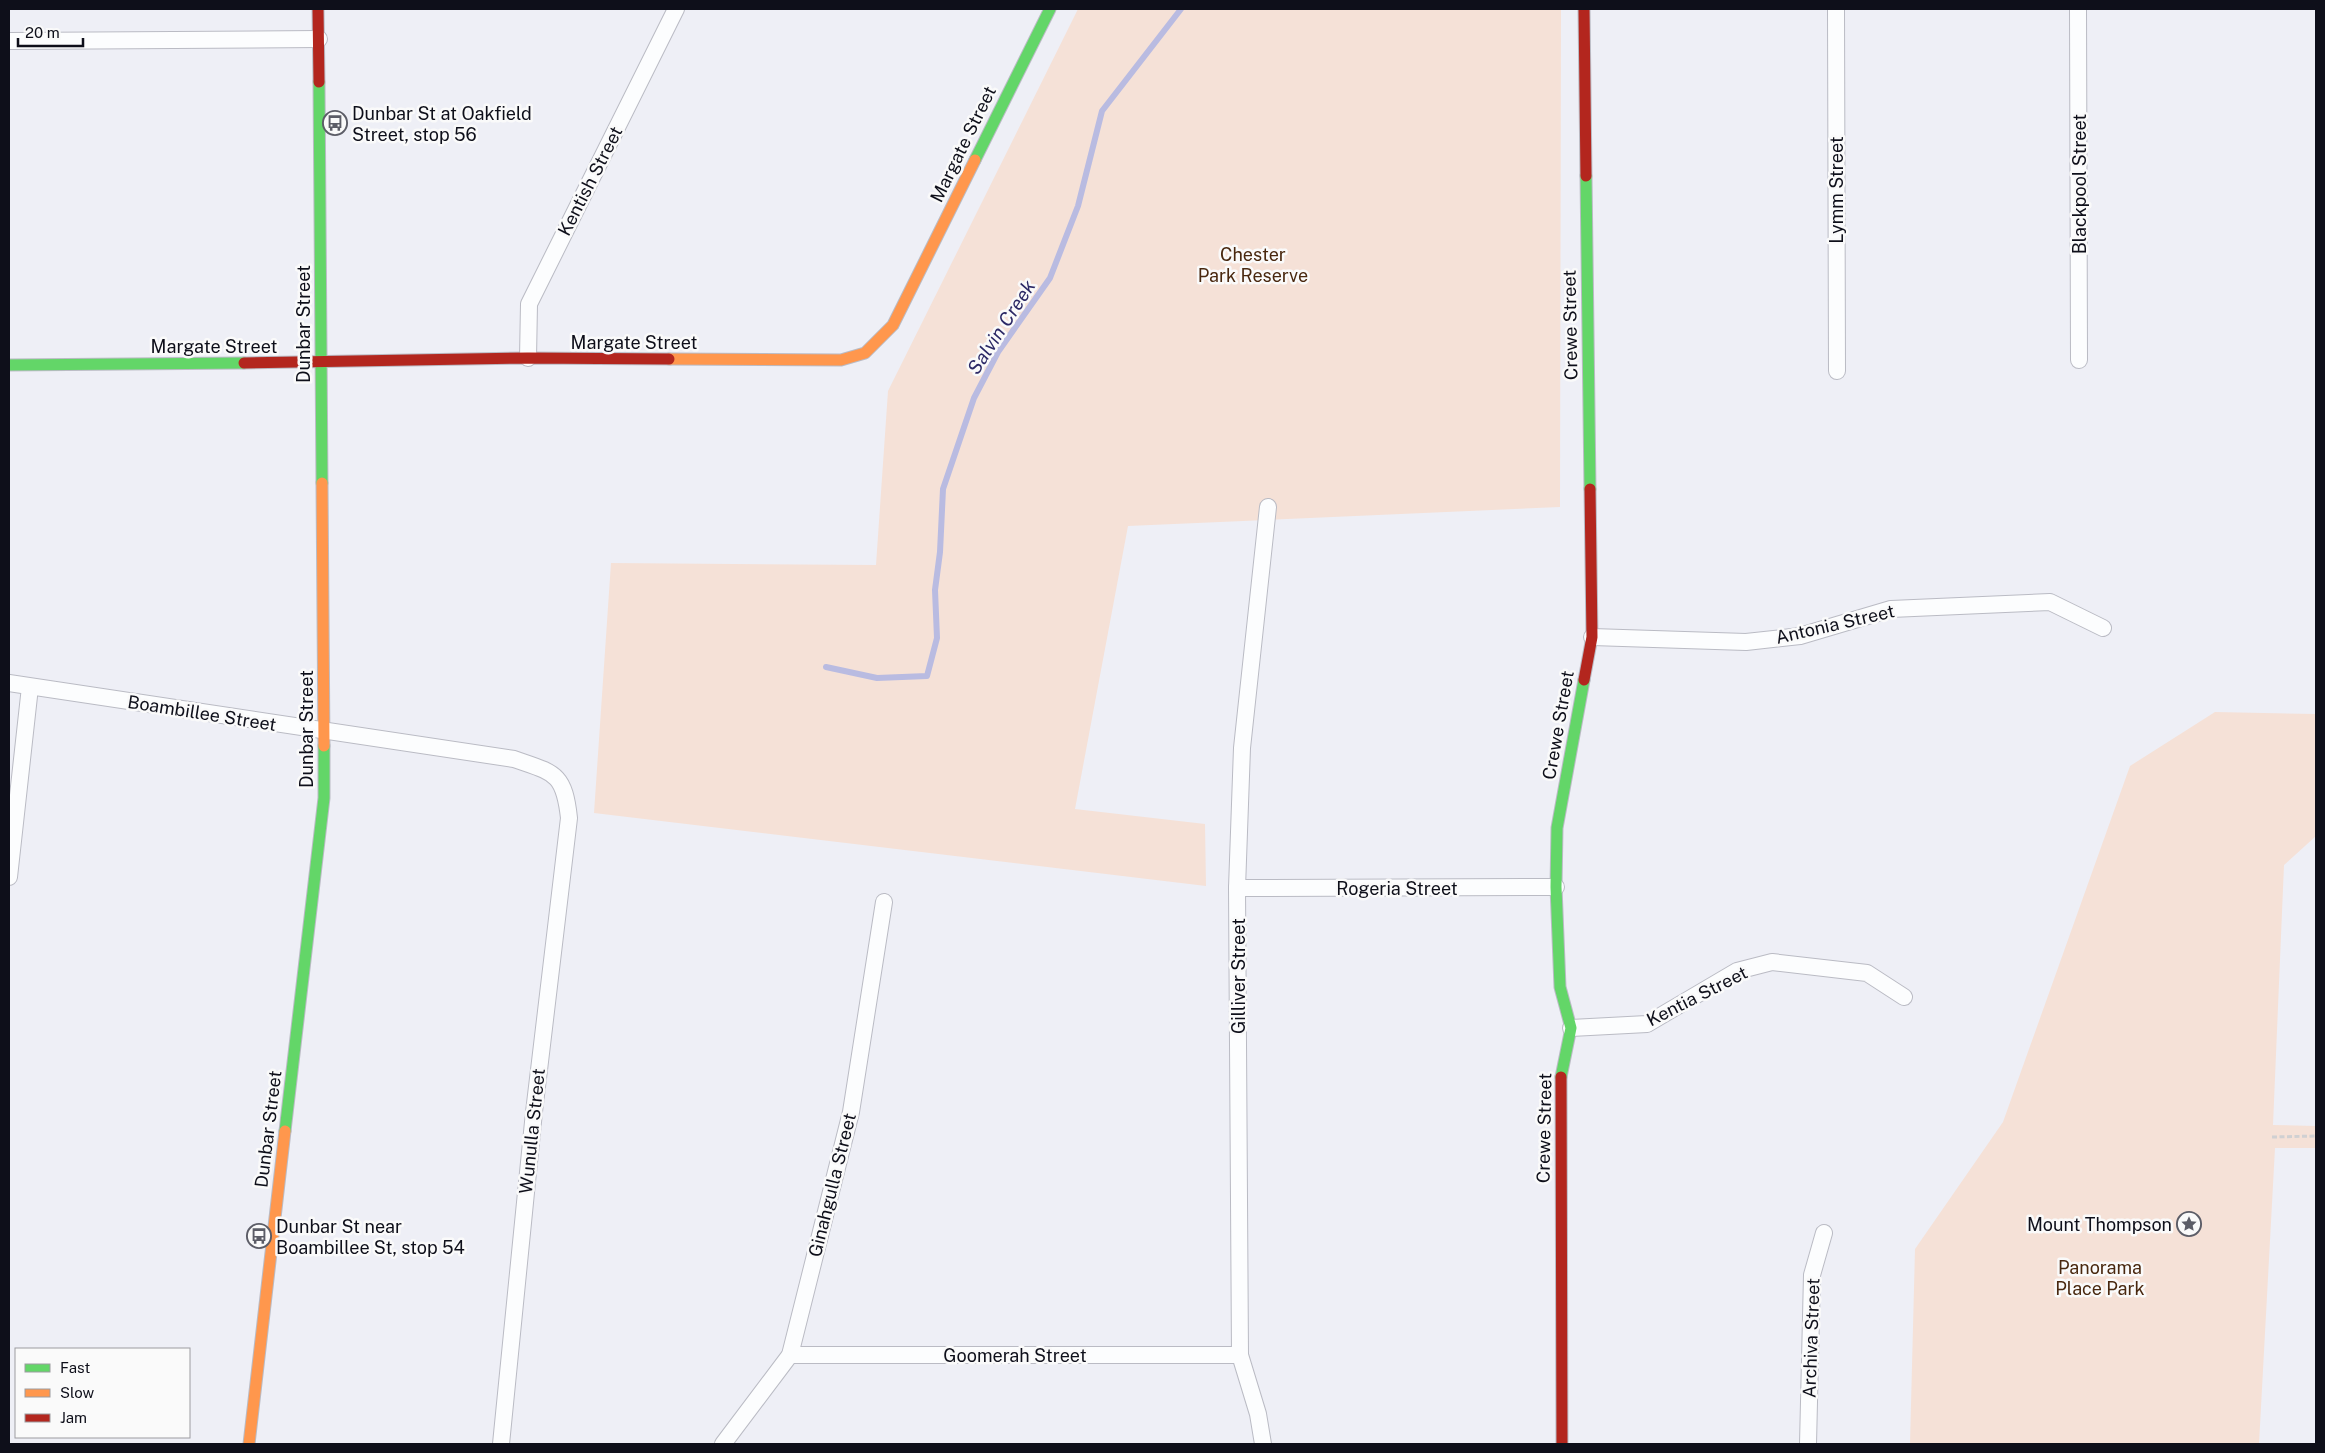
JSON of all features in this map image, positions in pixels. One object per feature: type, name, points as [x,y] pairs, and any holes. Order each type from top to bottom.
[{"type":"street","name":"Dunbar Street","points":[[249,1444],[324,798],[318,9]]},
{"type":"street","name":"Kentish Street","points":[[528,358],[529,304],[676,9]]},
{"type":"street","name":"Margate Street","points":[[9,365],[321,363],[528,358],[841,360],[865,353],[893,325],[1050,9]]},
{"type":"street","name":"Crewe Street","points":[[1562,1444],[1561,1072],[1571,1028],[1560,987],[1556,887],[1557,828],[1592,637],[1584,9]]},
{"type":"street","name":"Lymm Street","points":[[1836,9],[1837,371]]},
{"type":"street","name":"Blackpool Street","points":[[2078,9],[2079,360]]},
{"type":"street","points":[[9,41],[319,39]]},
{"type":"street","name":"Gilliver Street","points":[[1263,1444],[1258,1414],[1240,1355],[1237,888],[1242,748],[1268,507]]},
{"type":"street","name":"Antonia Street","points":[[1592,637],[1746,642],[1800,636],[1891,610],[2050,602],[2103,628]]},
{"type":"street","name":"Boambillee Street","points":[[9,683],[324,732],[514,759],[551,772],[567,793],[569,818]]},
{"type":"street","points":[[9,877],[30,687]]},
{"type":"street","name":"Wunulla Street","points":[[501,1444],[534,1112],[569,818]]},
{"type":"street","name":"Rogeria Street","points":[[1237,888],[1556,887]]},
{"type":"street","name":"Ginahgulla Street","points":[[723,1444],[790,1355],[851,1112],[884,902]]},
{"type":"street","name":"Kentia Street","points":[[1571,1028],[1647,1024],[1737,971],[1772,962],[1866,973],[1904,998]]},
{"type":"street","name":"Archiva Street","points":[[1808,1444],[1812,1275],[1824,1233]]},
{"type":"street","name":"Goomerah Street","points":[[790,1355],[1240,1355]]},
{"type":"path","points":[[2272,1137],[2316,1136]]},
{"type":"green space","name":"Chester Park Reserve","points":[[1078,9],[1561,9],[1560,507],[1128,526],[1075,809],[1205,824],[1206,886],[594,813],[611,563],[876,565],[888,391]]},
{"type":"green space","name":"Panorama Place Park","points":[[2215,712],[2316,714],[2316,836],[2284,865],[2273,1125],[2316,1126],[2316,1148],[2275,1148],[2259,1444],[1910,1444],[1915,1249],[2003,1122],[2130,766]]},
{"type":"waterway","name":"Salvin Creek","points":[[826,667],[877,678],[927,676],[937,638],[935,590],[940,552],[943,489],[974,398],[998,352],[1050,278],[1078,206],[1102,111],[1181,9]]},
{"type":"traffic: fast","points":[[975,160],[1050,9]]},
{"type":"traffic: fast","points":[[319,82],[322,483]]},
{"type":"traffic: fast","points":[[1586,176],[1590,489]]},
{"type":"traffic: fast","points":[[9,365],[244,363]]},
{"type":"traffic: fast","points":[[1561,1077],[1571,1028],[1560,987],[1556,887],[1557,828],[1584,680]]},
{"type":"traffic: fast","points":[[285,1131],[324,798],[324,746]]},
{"type":"traffic: slow","points":[[669,359],[841,360],[865,353],[893,325],[975,160]]},
{"type":"traffic: slow","points":[[322,483],[324,746]]},
{"type":"traffic: slow","points":[[249,1444],[285,1131]]},
{"type":"traffic: jam","points":[[318,9],[319,82]]},
{"type":"traffic: jam","points":[[1584,9],[1586,176]]},
{"type":"traffic: jam","points":[[244,363],[528,358],[669,359]]},
{"type":"traffic: jam","points":[[1584,680],[1592,637],[1590,489]]},
{"type":"traffic: jam","points":[[1561,1077],[1562,1444]]},
{"type":"place","name":"Dunbar St at Oakfield Street, stop 56","points":[[335,123]]},
{"type":"place","name":"Mount Thompson","points":[[2189,1224]]},
{"type":"place","name":"Dunbar St near Boambillee St, stop 54","points":[[259,1236]]}]
